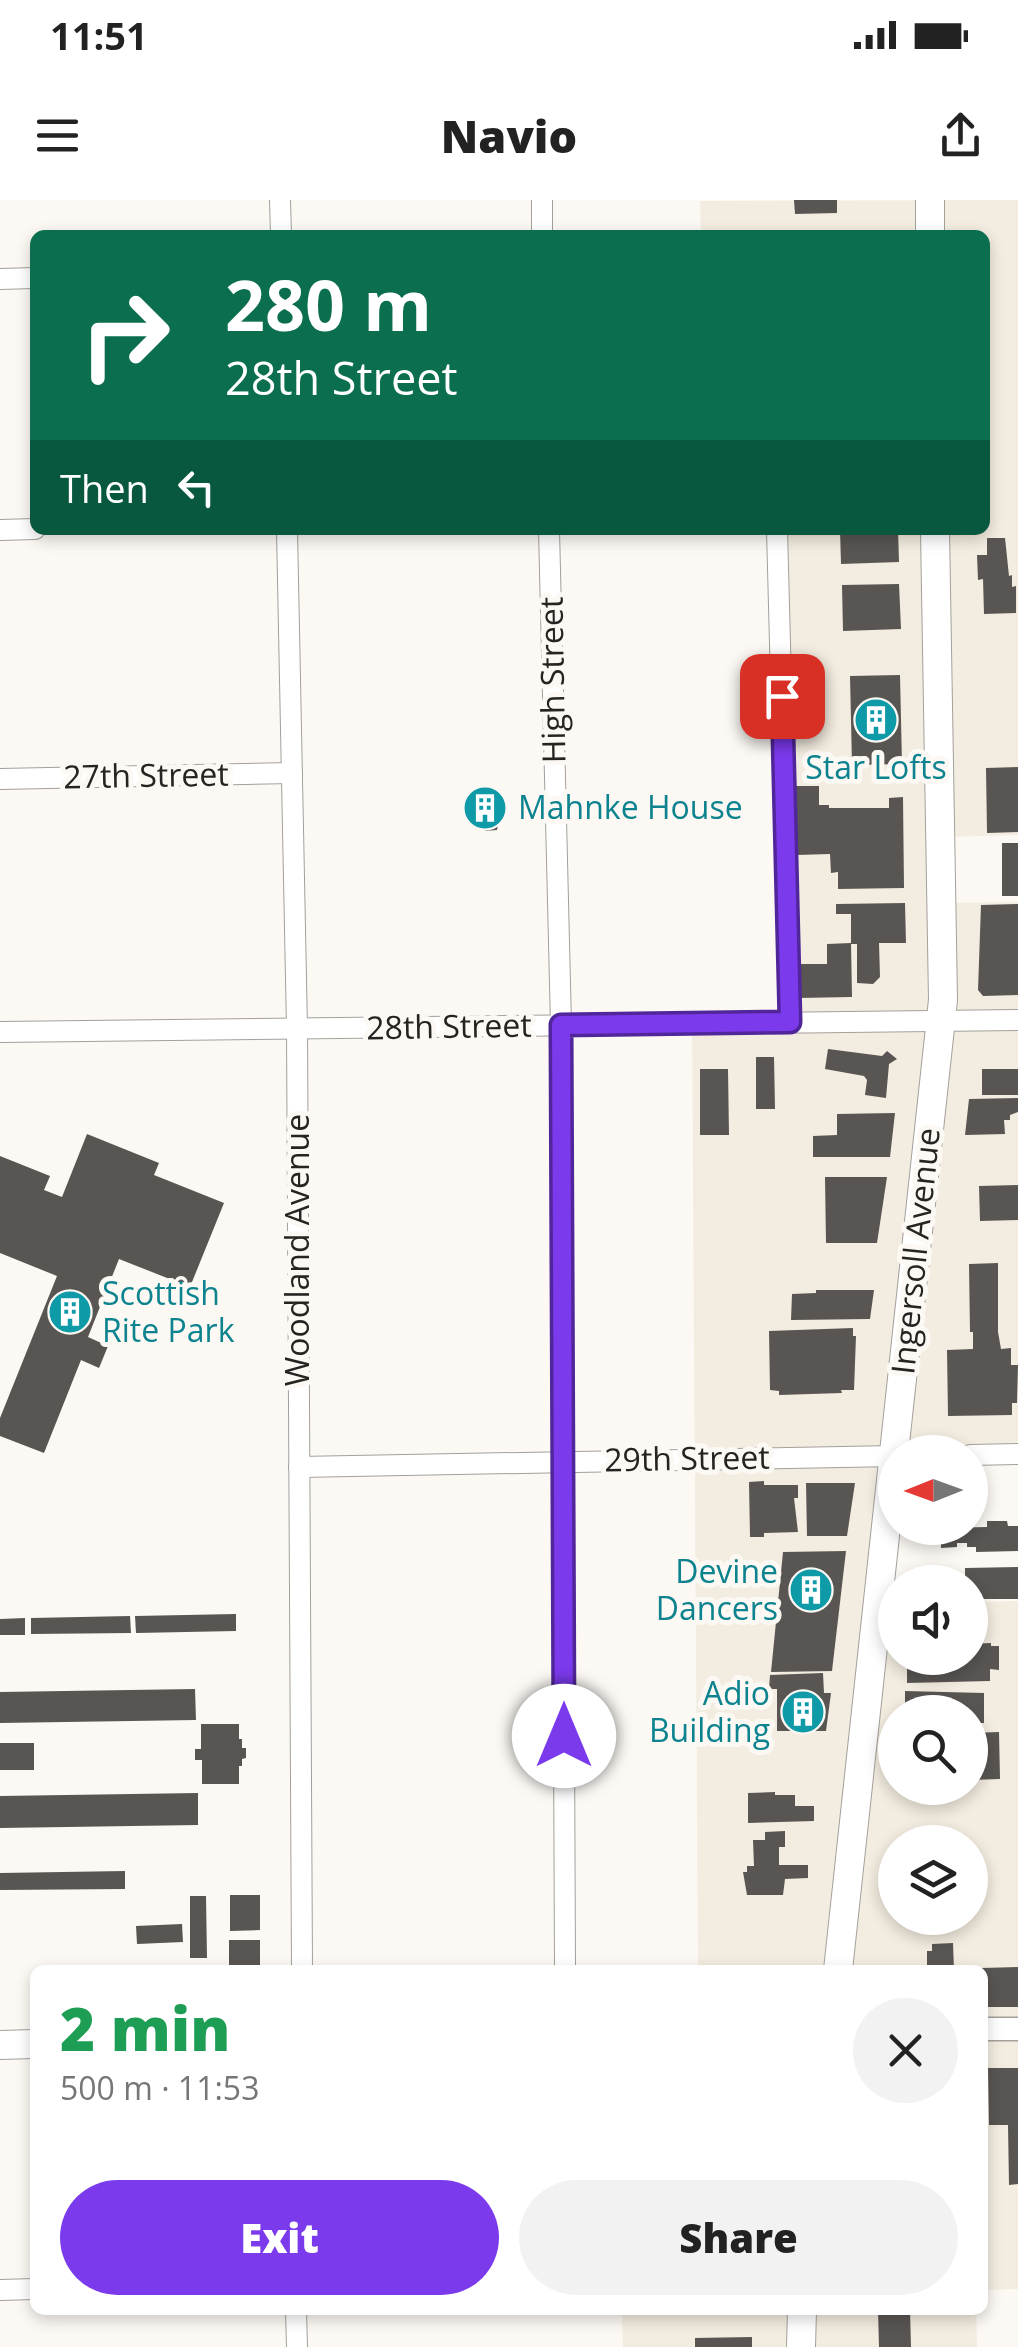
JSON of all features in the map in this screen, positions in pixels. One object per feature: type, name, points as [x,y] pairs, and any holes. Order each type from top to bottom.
[{"type":"main road","points":[[930,200],[930,230]]},
{"type":"main road","name":"Ingersoll Avenue","points":[[896,1435],[941,1021],[943,904],[935,535]]},
{"type":"main road","name":"Ingersoll Avenue","points":[[839,1965],[884,1545]]},
{"type":"main road","points":[[0,2045],[30,2044]]},
{"type":"main road","points":[[801,2347],[802,2315]]},
{"type":"street","points":[[280,200],[281,230]]},
{"type":"street","points":[[542,200],[542,230]]},
{"type":"street","points":[[0,279],[30,278]]},
{"type":"street","points":[[0,530],[30,529]]},
{"type":"street","name":"Woodland Avenue","points":[[287,535],[297,1028],[302,1965]]},
{"type":"street","name":"High Street","points":[[549,535],[561,1025],[565,1965]]},
{"type":"street","points":[[777,535],[790,1022]]},
{"type":"street","name":"27th Street","points":[[0,780],[292,773]]},
{"type":"street","name":"28th Street","points":[[0,1032],[1018,1020]]},
{"type":"street","points":[[988,1455],[1018,1454]]},
{"type":"street","name":"29th Street","points":[[299,1467],[878,1456]]},
{"type":"street","points":[[988,2029],[1018,2029]]},
{"type":"street","points":[[0,2290],[30,2289]]},
{"type":"street","points":[[296,2315],[297,2347]]},
{"type":"shaded area","points":[[1018,200],[1018,835],[943,837],[943,903],[1018,902],[1018,1454],[988,1454],[988,1435],[878,1435],[878,1545],[885,1545],[883,1565],[878,1565],[878,1675],[988,1675],[988,1602],[1018,1601],[1018,2289],[988,2290],[988,1965],[698,1965],[692,1024],[789,1022],[777,535],[990,535],[990,230],[701,230],[700,201]]},
{"type":"shaded area","points":[[622,2315],[976,2315],[977,2347],[623,2347]]},
{"type":"building","points":[[794,200],[837,200],[837,213],[795,214]]},
{"type":"building","points":[[840,535],[898,535],[899,562],[841,564]]},
{"type":"building","points":[[987,538],[1005,538],[1009,576],[1012,575],[1012,587],[1016,586],[1016,613],[984,614],[983,579],[978,580],[977,555],[987,555]]},
{"type":"building","points":[[899,584],[901,629],[843,631],[842,585]]},
{"type":"building","name":"Star Lofts","points":[[900,675],[902,764],[852,765],[850,676]]},
{"type":"building","points":[[1018,767],[1018,832],[987,833],[986,768]]},
{"type":"building","points":[[795,786],[819,786],[819,805],[829,808],[889,808],[889,798],[903,797],[904,888],[838,889],[838,872],[831,873],[830,854],[796,855]]},
{"type":"building","name":"Mahnke House","points":[[471,791],[499,791],[501,813],[497,830],[471,826]]},
{"type":"building","points":[[1002,843],[1018,843],[1018,896],[1002,896]]},
{"type":"building","points":[[905,903],[906,943],[879,943],[880,977],[873,984],[857,983],[857,944],[851,944],[851,914],[836,914],[836,904]]},
{"type":"building","points":[[1018,904],[1018,995],[983,996],[978,990],[981,905]]},
{"type":"building","points":[[851,943],[852,997],[798,998],[798,964],[827,964],[827,944]]},
{"type":"building","points":[[828,1049],[882,1056],[887,1051],[897,1059],[889,1064],[886,1098],[865,1095],[864,1076],[825,1069]]},
{"type":"building","points":[[756,1057],[774,1057],[775,1109],[756,1109]]},
{"type":"building","points":[[700,1069],[728,1069],[729,1135],[700,1135]]},
{"type":"building","points":[[982,1069],[1018,1069],[1018,1095],[982,1095]]},
{"type":"building","points":[[1018,1098],[1018,1112],[1004,1120],[1005,1134],[965,1135],[969,1099]]},
{"type":"building","points":[[895,1113],[890,1157],[813,1157],[813,1136],[837,1135],[837,1114]]},
{"type":"building","name":"Scottish Rite Park","points":[[87,1134],[159,1163],[154,1175],[224,1203],[190,1287],[119,1259],[88,1337],[108,1346],[99,1368],[81,1360],[44,1453],[0,1436],[0,1418],[57,1276],[0,1253],[0,1156],[50,1176],[44,1190],[62,1197]]},
{"type":"building","points":[[825,1177],[887,1177],[877,1243],[826,1243]]},
{"type":"building","points":[[1018,1185],[1018,1220],[980,1221],[979,1186]]},
{"type":"building","points":[[998,1263],[998,1332],[1001,1349],[1011,1348],[1011,1365],[1018,1365],[1017,1403],[1012,1403],[1012,1415],[948,1416],[947,1350],[973,1349],[969,1264]]},
{"type":"building","points":[[874,1290],[870,1319],[791,1320],[792,1294]]},
{"type":"building","points":[[853,1328],[854,1390],[779,1395],[779,1391],[770,1390],[769,1331]]},
{"type":"building","points":[[764,1481],[764,1485],[798,1485],[798,1498],[794,1498],[798,1532],[750,1537],[749,1482]]},
{"type":"building","points":[[806,1483],[855,1483],[847,1536],[807,1536]]},
{"type":"building","points":[[988,1521],[1007,1521],[1008,1526],[1018,1526],[1018,1551],[976,1552],[976,1547],[967,1547],[988,1545]]},
{"type":"building","points":[[846,1551],[832,1671],[771,1672],[783,1552]]},
{"type":"building","points":[[1018,1567],[1018,1599],[988,1599],[988,1568]]},
{"type":"building","points":[[236,1614],[236,1631],[136,1633],[135,1616]]},
{"type":"building","points":[[130,1616],[131,1633],[31,1634],[31,1618]]},
{"type":"building","points":[[25,1618],[25,1635],[0,1635],[0,1619]]},
{"type":"building","points":[[988,1643],[999,1646],[999,1670],[990,1669],[990,1681],[907,1683],[907,1675],[988,1675]]},
{"type":"building","name":"Adio Building","points":[[823,1673],[824,1693],[831,1693],[826,1731],[777,1731],[777,1689],[769,1689],[770,1675]]},
{"type":"building","points":[[195,1689],[196,1720],[0,1723],[0,1692]]},
{"type":"building","points":[[905,1691],[984,1693],[984,1695],[905,1695]]},
{"type":"building","points":[[201,1724],[239,1724],[239,1739],[242,1748],[246,1748],[246,1758],[239,1766],[239,1784],[202,1784],[202,1760],[195,1760],[195,1749],[201,1749]]},
{"type":"building","points":[[988,1732],[999,1732],[1000,1779],[988,1779]]},
{"type":"building","points":[[0,1743],[34,1743],[34,1770],[0,1770]]},
{"type":"building","points":[[198,1793],[198,1825],[0,1828],[0,1796]]},
{"type":"building","points":[[748,1793],[795,1795],[795,1806],[814,1806],[814,1821],[748,1823]]},
{"type":"building","points":[[785,1831],[785,1847],[779,1847],[779,1865],[808,1865],[808,1878],[785,1879],[783,1895],[747,1895],[743,1872],[747,1872],[747,1866],[754,1866],[753,1840],[765,1840],[765,1832]]},
{"type":"building","points":[[125,1871],[125,1889],[0,1890],[0,1873]]},
{"type":"building","points":[[230,1895],[260,1895],[260,1930],[230,1931]]},
{"type":"building","points":[[190,1896],[206,1896],[207,1958],[190,1958]]},
{"type":"building","points":[[182,1924],[183,1942],[137,1944],[136,1926]]},
{"type":"building","points":[[229,1940],[260,1940],[260,1965],[229,1965]]},
{"type":"building","points":[[953,1943],[954,1965],[927,1965],[927,1951],[932,1951],[932,1944]]},
{"type":"building","points":[[1018,1967],[1018,2007],[988,2007],[988,1968]]},
{"type":"building","points":[[988,2068],[1018,2068],[1018,2184],[1009,2185],[1008,2125],[989,2125]]},
{"type":"building","points":[[878,2315],[910,2315],[911,2347],[879,2347]]},
{"type":"building","points":[[752,2337],[752,2347],[695,2347],[695,2338]]},
{"type":"place","name":"Star Lofts","points":[[876,720]]},
{"type":"place","name":"Mahnke House","points":[[485,808]]},
{"type":"place","name":"Scottish Rite Park","points":[[70,1312]]},
{"type":"place","name":"Devine Dancers","points":[[811,1590]]},
{"type":"place","name":"Adio Building","points":[[803,1712]]},
{"type":"route","points":[[564,1736],[561,1025],[790,1022],[782,696]]}]
